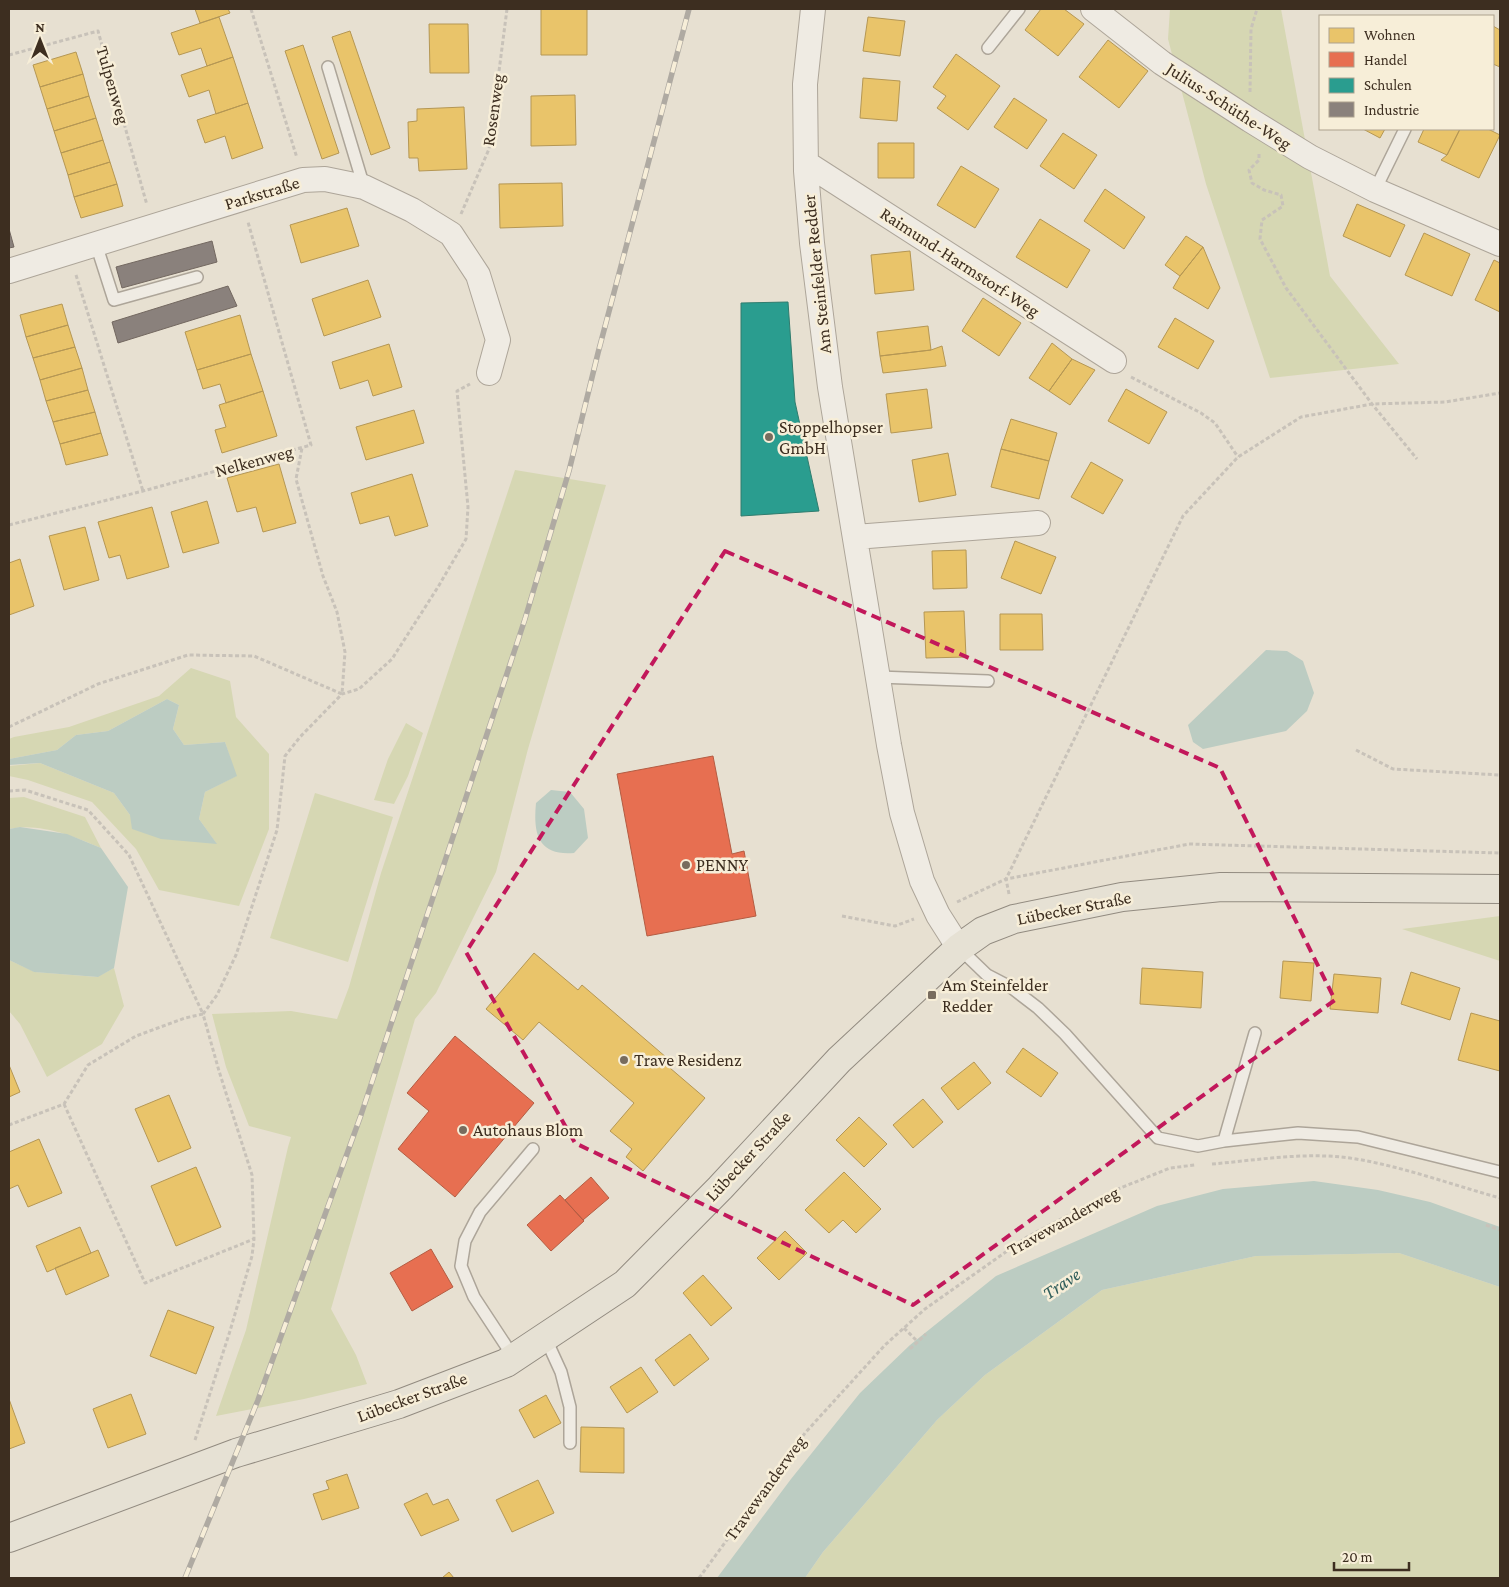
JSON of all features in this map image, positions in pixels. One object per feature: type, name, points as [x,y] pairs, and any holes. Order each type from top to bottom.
[{"type":"main road","name":"Lübecker Straße","points":[[9,1538],[236,1453],[399,1404],[506,1363],[625,1284],[720,1188],[839,1060],[959,948],[983,931],[1014,919],[1122,897],[1221,887],[1500,889]]},
{"type":"street","name":"Am Steinfelder Redder","points":[[812,9],[805,84],[806,163],[812,243],[828,368],[902,813],[916,864],[936,911],[959,948]]},
{"type":"street","name":"Julius-Schüthe-Weg","points":[[1093,9],[1162,63],[1310,157],[1375,190],[1500,244]]},
{"type":"street","name":"Raimund-Harmstorf-Weg","points":[[806,163],[1114,361]]},
{"type":"street","name":"Parkstraße","points":[[9,271],[303,180],[325,179],[364,186],[412,210],[452,234],[478,275],[498,340],[489,374]]},
{"type":"street","points":[[855,537],[1038,523]]},
{"type":"lane","points":[[988,48],[1019,9]]},
{"type":"lane","points":[[328,67],[364,186]]},
{"type":"lane","points":[[1375,190],[1405,130]]},
{"type":"lane","points":[[96,244],[114,300],[197,277]]},
{"type":"lane","points":[[878,677],[988,681]]},
{"type":"lane","points":[[959,948],[987,974],[1012,988],[1038,1008],[1158,1138],[1198,1146],[1224,1141],[1298,1133],[1358,1137],[1500,1172]]},
{"type":"lane","points":[[1224,1141],[1255,1033]]},
{"type":"lane","points":[[514,1358],[474,1297],[461,1266],[465,1241],[480,1212],[533,1149]]},
{"type":"lane","points":[[545,1337],[564,1380],[570,1407],[570,1442]]},
{"type":"path","points":[[251,9],[303,180]]},
{"type":"path","name":"Rosenweg","points":[[452,234],[489,149],[507,9]]},
{"type":"path","points":[[1257,9],[1251,29],[1250,120],[1260,146],[1259,160],[1249,170],[1252,183],[1264,190],[1281,195],[1283,206],[1262,220],[1260,239],[1286,288],[1372,404],[1417,459]]},
{"type":"path","name":"Tulpenweg","points":[[9,55],[98,32],[153,226]]},
{"type":"path","name":"Nelkenweg","points":[[9,525],[311,445],[242,200]]},
{"type":"path","points":[[69,252],[143,491]]},
{"type":"path","points":[[1114,361],[1131,377],[1201,413],[1215,423],[1238,457]]},
{"type":"path","points":[[9,1125],[64,1104],[88,1065],[136,1036],[185,1018],[204,1014],[217,995],[236,956],[277,830],[285,756],[300,737],[342,694],[358,689],[392,659],[466,539],[468,507],[457,391],[489,374]]},
{"type":"path","points":[[1014,919],[1006,879],[1182,516],[1238,457],[1301,417],[1372,404],[1446,402],[1500,393]]},
{"type":"path","points":[[302,448],[296,479],[323,576],[337,612],[345,652],[342,694]]},
{"type":"path","points":[[9,726],[98,684],[188,655],[254,656],[342,694]]},
{"type":"path","points":[[1356,750],[1393,769],[1500,776]]},
{"type":"path","points":[[9,791],[25,790],[88,810],[129,855],[204,1014],[219,1071],[252,1175],[254,1239],[252,1256],[185,1472]]},
{"type":"path","points":[[842,916],[894,926],[936,911]]},
{"type":"path","points":[[64,1104],[145,1283],[254,1239]]},
{"type":"path","points":[[1208,1164],[1303,1156],[1356,1159],[1500,1198]]},
{"type":"path","name":"Travewanderweg","points":[[699,1578],[805,1433],[885,1345],[925,1309],[1028,1236],[1118,1189],[1170,1168],[1198,1165]]},
{"type":"path","points":[[1486,1225],[1500,1230]]},
{"type":"path","points":[[904,1328],[918,1342]]},
{"type":"path","points":[[910,1349],[926,1334]]},
{"type":"highlighted area","points":[[725,551],[1220,768],[1335,1000],[913,1305],[575,1143],[466,952]]},
{"type":"green space","points":[[1170,9],[1281,9],[1330,276],[1399,364],[1270,378],[1206,184],[1168,39]]},
{"type":"green space","points":[[515,470],[606,485],[528,749],[496,872],[436,993],[415,1019],[331,1309],[356,1355],[367,1384],[304,1399],[216,1416],[246,1330],[291,1137],[249,1126],[226,1067],[212,1014],[291,1011],[337,1019],[349,987],[381,873]]},
{"type":"green space","points":[[191,668],[230,681],[236,717],[269,754],[269,829],[239,906],[159,890],[136,849],[92,802],[28,780],[9,776],[9,766],[40,763],[114,793],[130,815],[216,843],[199,819],[205,792],[236,776],[225,742],[184,745],[173,729],[179,705],[167,699],[108,731],[76,735],[57,750],[9,759],[9,739],[69,727],[159,696]]},
{"type":"green space","points":[[406,723],[423,733],[408,776],[394,804],[374,800],[388,759]]},
{"type":"green space","points":[[315,793],[393,817],[348,962],[270,938]]},
{"type":"green space","points":[[24,797],[85,817],[101,848],[56,831],[32,827],[9,829],[9,798]]},
{"type":"green space","points":[[1500,916],[1500,961],[1402,929]]},
{"type":"green space","points":[[9,960],[35,972],[97,977],[114,968],[124,1006],[102,1044],[47,1077],[20,1024],[9,1011]]},
{"type":"green space","points":[[1399,1253],[1500,1287],[1500,1578],[805,1578],[823,1552],[937,1420],[985,1375],[1102,1290],[1256,1256]]},
{"type":"water","points":[[1266,650],[1287,651],[1303,661],[1314,693],[1307,711],[1286,731],[1203,749],[1193,742],[1188,725]]},
{"type":"water","points":[[167,699],[179,705],[173,729],[184,745],[225,742],[237,776],[205,792],[199,819],[217,844],[161,839],[132,829],[130,815],[114,793],[40,763],[9,765],[9,759],[57,750],[76,735],[108,731]]},
{"type":"water","points":[[551,790],[570,792],[584,809],[588,838],[574,853],[552,851],[540,841],[537,833],[536,803]]},
{"type":"water","points":[[20,827],[67,834],[101,848],[128,887],[114,968],[98,977],[34,972],[9,960],[9,829]]},
{"type":"water","name":"Trave","points":[[1314,1181],[1378,1190],[1430,1202],[1500,1227],[1500,1287],[1399,1253],[1256,1256],[1102,1290],[985,1375],[937,1420],[823,1552],[805,1578],[717,1578],[791,1479],[860,1393],[910,1345],[996,1276],[1157,1206],[1223,1189]]},
{"type":"building: Wohnen","points":[[195,9],[228,9],[230,13],[200,23]]},
{"type":"building: Wohnen","points":[[541,9],[587,9],[587,55],[541,55]]},
{"type":"building: Wohnen","points":[[1041,9],[1064,9],[1084,24],[1058,56],[1025,30]]},
{"type":"building: Wohnen","points":[[219,17],[233,57],[207,66],[201,48],[179,55],[171,33]]},
{"type":"building: Wohnen","points":[[868,17],[905,21],[900,56],[863,51]]},
{"type":"building: Wohnen","points":[[429,24],[468,24],[469,73],[430,73]]},
{"type":"building: Wohnen","points":[[1494,27],[1500,30],[1500,67],[1494,64]]},
{"type":"building: Wohnen","points":[[350,31],[390,148],[371,155],[332,37]]},
{"type":"building: Wohnen","points":[[1108,40],[1148,71],[1119,108],[1079,77]]},
{"type":"building: Wohnen","points":[[303,45],[339,153],[322,159],[285,51]]},
{"type":"building: Wohnen","points":[[76,52],[83,74],[40,87],[33,65]]},
{"type":"building: Wohnen","points":[[956,54],[1000,86],[968,130],[937,108],[946,96],[933,87]]},
{"type":"building: Wohnen","points":[[233,57],[248,103],[216,114],[209,90],[189,97],[181,75]]},
{"type":"building: Wohnen","points":[[83,74],[89,96],[47,109],[40,87]]},
{"type":"building: Wohnen","points":[[863,78],[900,81],[897,121],[860,118]]},
{"type":"building: Wohnen","points":[[575,95],[576,145],[531,146],[531,96]]},
{"type":"building: Wohnen","points":[[89,96],[96,118],[54,131],[47,109]]},
{"type":"building: Wohnen","points":[[1014,98],[1047,120],[1027,149],[994,127]]},
{"type":"building: Wohnen","points":[[248,103],[263,148],[232,159],[225,136],[205,143],[197,120]]},
{"type":"building: Wohnen","points":[[464,107],[467,169],[419,171],[418,158],[409,158],[408,122],[417,121],[417,109]]},
{"type":"building: Wohnen","points":[[96,118],[103,140],[61,153],[54,131]]},
{"type":"building: Wohnen","points":[[1365,130],[1384,130],[1380,138]]},
{"type":"building: Wohnen","points":[[1424,130],[1460,130],[1447,155],[1418,142]]},
{"type":"building: Wohnen","points":[[1460,130],[1490,130],[1500,135],[1479,178],[1441,160],[1447,155]]},
{"type":"building: Wohnen","points":[[1063,133],[1097,155],[1074,189],[1040,166]]},
{"type":"building: Wohnen","points":[[103,140],[110,162],[68,175],[61,153]]},
{"type":"building: Wohnen","points":[[878,143],[914,143],[914,178],[878,178]]},
{"type":"building: Wohnen","points":[[110,162],[117,184],[74,197],[68,175]]},
{"type":"building: Wohnen","points":[[961,166],[999,189],[975,228],[937,205]]},
{"type":"building: Wohnen","points":[[562,183],[563,226],[500,228],[499,184]]},
{"type":"building: Wohnen","points":[[117,184],[123,206],[81,218],[74,197]]},
{"type":"building: Wohnen","points":[[1105,189],[1145,217],[1124,249],[1084,221]]},
{"type":"building: Wohnen","points":[[1357,204],[1405,225],[1390,257],[1343,236]]},
{"type":"building: Wohnen","points":[[347,208],[359,246],[301,263],[290,225]]},
{"type":"building: Wohnen","points":[[1040,219],[1090,250],[1067,288],[1016,257]]},
{"type":"building: Wohnen","points":[[1424,233],[1470,254],[1452,296],[1405,275]]},
{"type":"building: Wohnen","points":[[1186,236],[1203,247],[1180,276],[1165,265]]},
{"type":"building: Wohnen","points":[[1203,247],[1220,288],[1208,309],[1173,288]]},
{"type":"building: Wohnen","points":[[910,251],[914,290],[875,294],[871,255]]},
{"type":"building: Wohnen","points":[[1494,260],[1500,263],[1500,312],[1475,300]]},
{"type":"building: Wohnen","points":[[368,280],[381,317],[324,336],[312,299]]},
{"type":"building: Wohnen","points":[[983,298],[1021,323],[999,356],[962,331]]},
{"type":"building: Wohnen","points":[[62,304],[68,325],[26,337],[20,315]]},
{"type":"building: Wohnen","points":[[240,315],[251,354],[197,370],[185,332]]},
{"type":"building: Wohnen","points":[[1175,318],[1214,341],[1198,369],[1158,347]]},
{"type":"building: Wohnen","points":[[68,325],[75,347],[33,358],[26,337]]},
{"type":"building: Wohnen","points":[[928,326],[931,350],[880,356],[877,332]]},
{"type":"building: Wohnen","points":[[1052,343],[1072,359],[1049,391],[1029,378]]},
{"type":"building: Wohnen","points":[[389,344],[402,387],[373,396],[368,380],[340,389],[332,362]]},
{"type":"building: Wohnen","points":[[942,346],[946,366],[883,373],[880,356],[931,350]]},
{"type":"building: Wohnen","points":[[75,347],[82,368],[40,380],[33,358]]},
{"type":"building: Wohnen","points":[[251,354],[263,391],[226,403],[220,384],[203,389],[197,370]]},
{"type":"building: Wohnen","points":[[1072,359],[1095,370],[1070,405],[1049,391]]},
{"type":"building: Wohnen","points":[[82,368],[88,390],[46,401],[40,380]]},
{"type":"building: Wohnen","points":[[927,389],[932,428],[891,433],[886,394]]},
{"type":"building: Wohnen","points":[[1126,389],[1167,412],[1149,444],[1108,421]]},
{"type":"building: Wohnen","points":[[88,390],[95,412],[53,422],[46,401]]},
{"type":"building: Wohnen","points":[[263,391],[277,436],[222,453],[215,430],[226,427],[219,405]]},
{"type":"building: Wohnen","points":[[414,410],[424,443],[366,460],[356,427]]},
{"type":"building: Wohnen","points":[[95,412],[101,433],[60,444],[53,422]]},
{"type":"building: Wohnen","points":[[1011,419],[1057,433],[1049,461],[1001,449]]},
{"type":"building: Wohnen","points":[[101,433],[108,455],[66,465],[60,444]]},
{"type":"building: Wohnen","points":[[1001,449],[1049,461],[1039,499],[991,487]]},
{"type":"building: Wohnen","points":[[948,453],[956,495],[919,502],[912,460]]},
{"type":"building: Wohnen","points":[[1091,462],[1123,480],[1103,514],[1071,497]]},
{"type":"building: Wohnen","points":[[279,464],[296,523],[263,532],[256,507],[237,512],[227,478]]},
{"type":"building: Wohnen","points":[[412,474],[428,526],[395,536],[389,516],[360,524],[351,493]]},
{"type":"building: Wohnen","points":[[207,501],[219,543],[183,553],[171,512]]},
{"type":"building: Wohnen","points":[[152,507],[169,567],[127,579],[120,555],[109,558],[98,522]]},
{"type":"building: Wohnen","points":[[85,527],[99,580],[64,590],[49,536]]},
{"type":"building: Wohnen","points":[[1015,541],[1056,557],[1041,594],[1001,578]]},
{"type":"building: Wohnen","points":[[966,550],[967,588],[933,589],[932,551]]},
{"type":"building: Wohnen","points":[[20,559],[34,606],[9,615],[9,563]]},
{"type":"building: Wohnen","points":[[964,611],[966,657],[926,658],[924,612]]},
{"type":"building: Wohnen","points":[[1000,614],[1042,614],[1043,650],[1000,650]]},
{"type":"building: Wohnen","name":"Trave Residenz","points":[[534,953],[578,990],[582,985],[667,1058],[663,1062],[705,1098],[643,1171],[626,1157],[632,1149],[610,1131],[634,1103],[539,1022],[523,1040],[486,1009]]},
{"type":"building: Wohnen","points":[[1283,961],[1314,963],[1311,1001],[1280,998]]},
{"type":"building: Wohnen","points":[[1142,968],[1203,972],[1201,1008],[1140,1004]]},
{"type":"building: Wohnen","points":[[1411,972],[1460,988],[1450,1020],[1401,1004]]},
{"type":"building: Wohnen","points":[[1334,974],[1381,978],[1378,1013],[1330,1009]]},
{"type":"building: Wohnen","points":[[1471,1013],[1500,1021],[1500,1071],[1458,1060]]},
{"type":"building: Wohnen","points":[[1023,1048],[1058,1073],[1041,1097],[1006,1072]]},
{"type":"building: Wohnen","points":[[974,1062],[991,1083],[958,1110],[941,1088]]},
{"type":"building: Wohnen","points":[[9,1065],[20,1092],[9,1097]]},
{"type":"building: Wohnen","points":[[169,1095],[191,1148],[158,1162],[135,1109]]},
{"type":"building: Wohnen","points":[[923,1099],[943,1122],[913,1148],[893,1125]]},
{"type":"building: Wohnen","points":[[859,1117],[887,1144],[864,1167],[836,1140]]},
{"type":"building: Wohnen","points":[[39,1139],[62,1193],[28,1207],[18,1185],[9,1189],[9,1152]]},
{"type":"building: Wohnen","points":[[196,1167],[221,1227],[176,1246],[151,1186]]},
{"type":"building: Wohnen","points":[[844,1172],[881,1209],[856,1233],[843,1220],[829,1233],[805,1210]]},
{"type":"building: Wohnen","points":[[80,1227],[91,1253],[47,1272],[36,1246]]},
{"type":"building: Wohnen","points":[[785,1231],[807,1253],[779,1280],[757,1258]]},
{"type":"building: Wohnen","points":[[98,1250],[109,1276],[66,1295],[55,1268]]},
{"type":"building: Wohnen","points":[[703,1275],[732,1308],[711,1326],[683,1293]]},
{"type":"building: Wohnen","points":[[168,1310],[214,1327],[196,1374],[150,1356]]},
{"type":"building: Wohnen","points":[[690,1334],[709,1359],[674,1386],[655,1360]]},
{"type":"building: Wohnen","points":[[641,1367],[658,1392],[627,1413],[610,1387]]},
{"type":"building: Wohnen","points":[[131,1394],[146,1434],[108,1448],[93,1409]]},
{"type":"building: Wohnen","points":[[546,1395],[561,1423],[534,1438],[519,1410]]},
{"type":"building: Wohnen","points":[[9,1399],[25,1443],[9,1449]]},
{"type":"building: Wohnen","points":[[581,1427],[624,1428],[624,1473],[580,1472]]},
{"type":"building: Wohnen","points":[[347,1474],[359,1508],[322,1520],[313,1494],[329,1489],[326,1481]]},
{"type":"building: Wohnen","points":[[538,1480],[554,1513],[512,1532],[496,1500]]},
{"type":"building: Wohnen","points":[[427,1493],[433,1505],[448,1499],[459,1520],[421,1536],[404,1504]]},
{"type":"building: Wohnen","points":[[449,1572],[454,1578],[442,1578]]},
{"type":"building: Handel","points":[[713,756],[732,854],[744,851],[756,916],[647,936],[617,774]]},
{"type":"building: Handel","name":"Autohaus Blom","points":[[455,1036],[534,1103],[455,1197],[398,1149],[429,1111],[407,1093]]},
{"type":"building: Handel","points":[[591,1177],[609,1198],[583,1220],[565,1200]]},
{"type":"building: Handel","points":[[560,1195],[584,1221],[551,1251],[527,1225]]},
{"type":"building: Handel","points":[[431,1249],[453,1287],[412,1311],[390,1273]]},
{"type":"building: Schulen","points":[[788,302],[795,402],[819,511],[741,516],[741,303]]},
{"type":"building: Industrie","points":[[9,229],[14,247],[9,248]]},
{"type":"building: Industrie","points":[[212,241],[217,262],[122,288],[116,267]]},
{"type":"building: Industrie","points":[[228,286],[237,306],[118,343],[112,322]]},
{"type":"railway","points":[[185,1578],[258,1400],[361,1115],[525,619],[569,471],[598,353],[689,9]]},
{"type":"place","name":"Stoppelhopser GmbH","points":[[769,437]]},
{"type":"place","name":"PENNY","points":[[686,865]]},
{"type":"place","name":"Am Steinfelder Redder","points":[[932,995]]},
{"type":"place","name":"Trave Residenz","points":[[624,1060]]},
{"type":"place","name":"Autohaus Blom","points":[[463,1130]]}]
